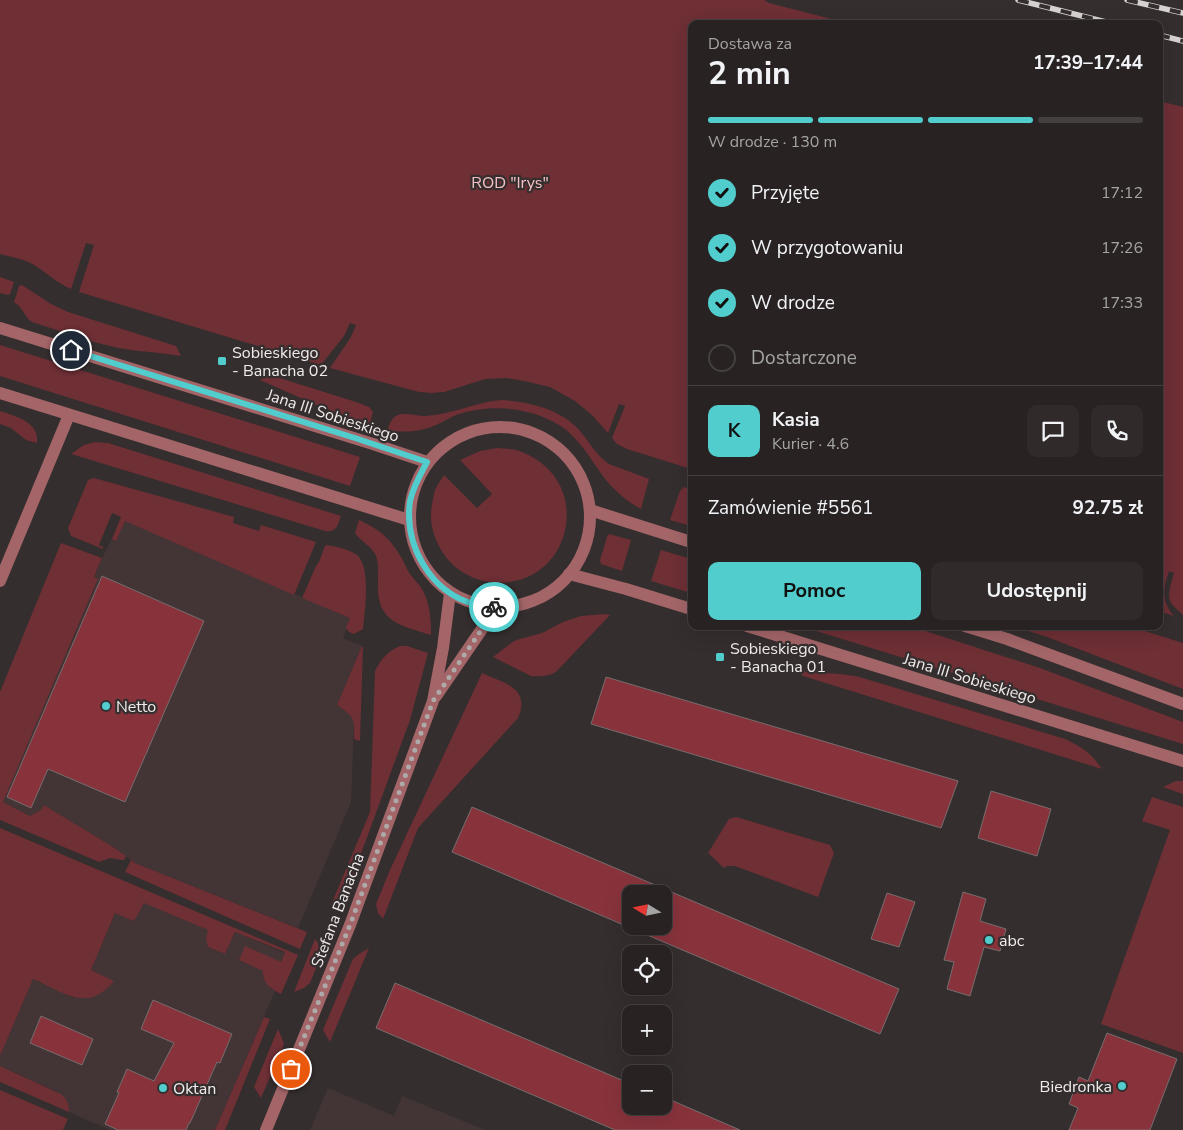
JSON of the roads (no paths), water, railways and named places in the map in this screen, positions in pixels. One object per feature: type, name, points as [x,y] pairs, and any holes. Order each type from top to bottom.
[{"type":"street","name":"Jana III Sobieskiego","points":[[0,328],[427,462]]},
{"type":"street","points":[[0,393],[409,520]]},
{"type":"street","points":[[0,581],[69,415]]},
{"type":"street","points":[[488,427],[512,427],[529,431],[559,448],[581,476],[590,510],[589,533],[582,555],[569,574],[550,592],[525,604],[499,608],[474,604],[450,593],[434,579],[421,562],[412,542],[409,520],[411,500],[417,480],[427,462],[444,445],[465,433],[488,427]]},
{"type":"street","points":[[590,510],[688,541]]},
{"type":"street","points":[[569,574],[688,608]]},
{"type":"street","name":"Stefana Banacha","points":[[266,1130],[350,925],[433,701],[443,648],[450,593]]},
{"type":"street","name":"Stefana Banacha","points":[[433,701],[484,626],[499,608]]},
{"type":"street","name":"Jana III Sobieskiego","points":[[760,630],[1183,761]]},
{"type":"street","points":[[977,630],[1007,639],[1183,704]]},
{"type":"railway","points":[[1018,0],[1098,20]]},
{"type":"railway","points":[[1127,0],[1183,13]]},
{"type":"railway","points":[[1163,36],[1183,41]]},
{"type":"place","name":"Sobieskiego - Banacha 02","points":[[222,361]]},
{"type":"place","name":"Sobieskiego - Banacha 01","points":[[720,657]]},
{"type":"place","name":"Netto","points":[[106,706]]},
{"type":"place","name":"abc","points":[[989,940]]},
{"type":"place","name":"Biedronka","points":[[1122,1086]]},
{"type":"place","name":"Oktan","points":[[163,1088]]},
{"type":"park label","name":"ROD \"Irys\"","points":[[510,182]]}]
